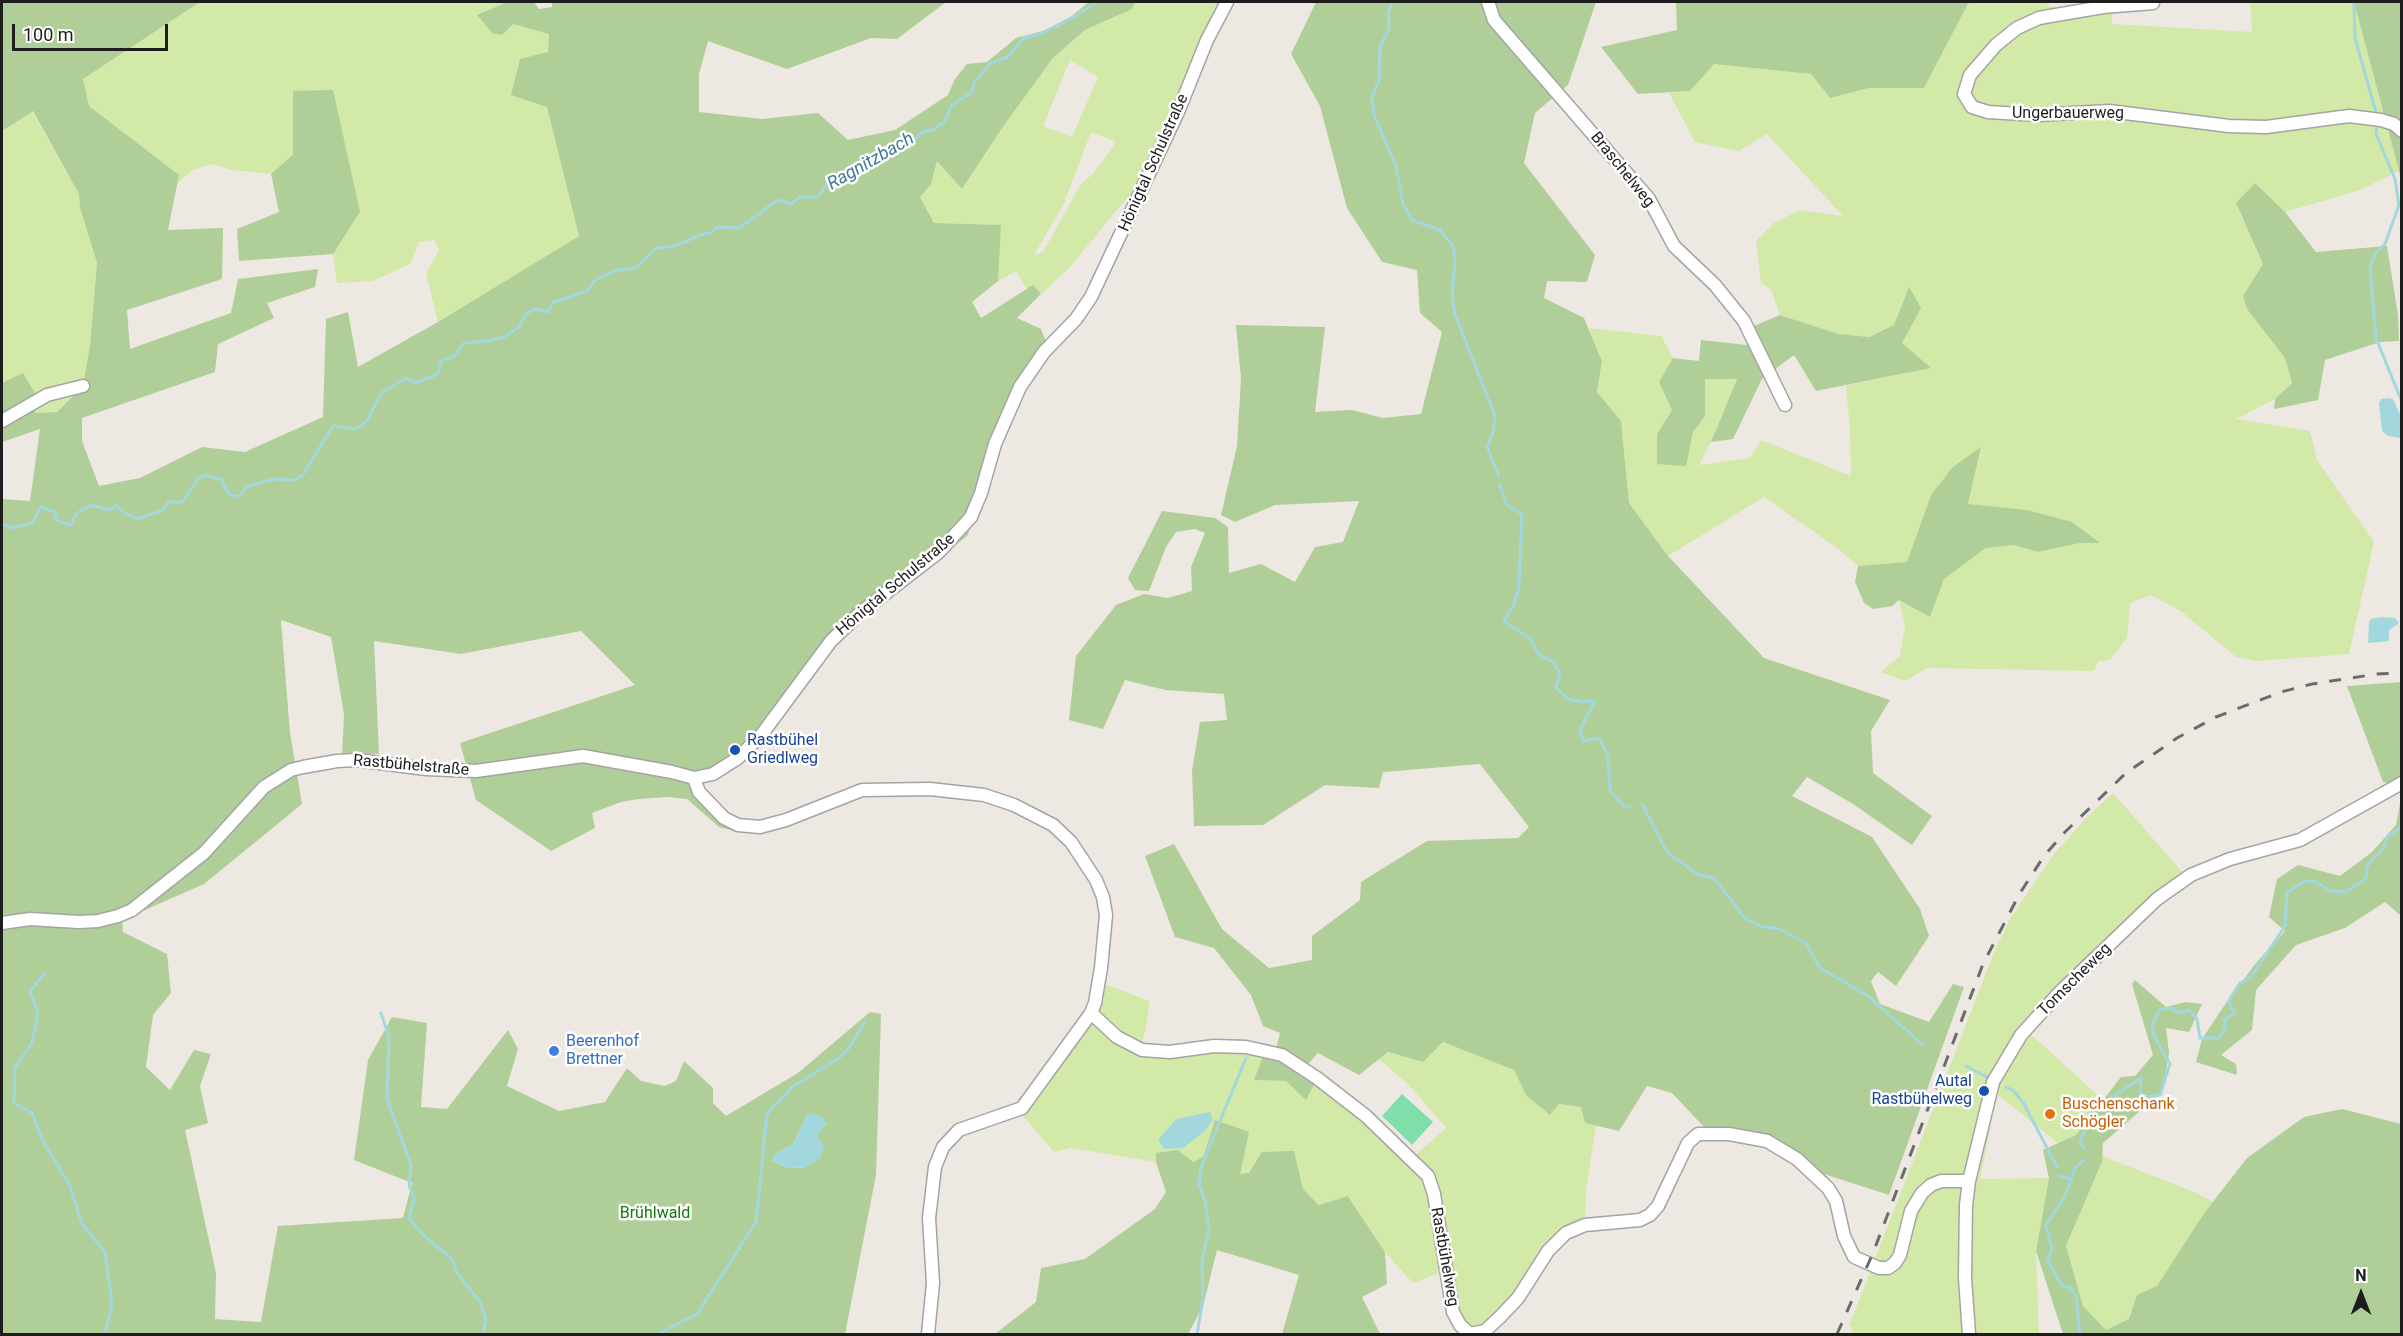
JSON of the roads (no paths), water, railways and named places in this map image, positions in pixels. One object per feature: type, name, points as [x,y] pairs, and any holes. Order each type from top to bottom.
[{"type":"street","name":"Hönigtal Schulstraße","points":[[694,778],[713,774],[751,746],[831,641],[860,613],[939,552],[971,517],[981,493],[995,444],[1020,387],[1044,352],[1076,319],[1091,297],[1174,122],[1207,40],[1227,2]]},
{"type":"street","name":"Braschelweg","points":[[1488,2],[1494,20],[1649,199],[1674,246],[1715,285],[1744,321],[1785,405]]},
{"type":"street","name":"Ungerbauerweg","points":[[2153,3],[2103,7],[2039,18],[2017,28],[1996,45],[1970,75],[1964,94],[1972,107],[1988,112],[2038,115],[2109,111],[2229,126],[2266,128],[2349,116],[2377,119],[2394,124],[2402,130]]},
{"type":"street","points":[[2,421],[46,395],[83,386]]},
{"type":"street","name":"Rastbühelstraße","points":[[2,923],[30,919],[98,921],[132,910],[204,853],[264,787],[291,770],[321,763],[356,760],[426,769],[476,771],[583,756],[694,778]]},
{"type":"street","points":[[694,778],[699,792],[724,818],[748,826],[770,825],[862,790],[930,789],[984,795],[1014,805],[1046,820],[1071,842],[1096,880],[1103,897],[1106,915],[1101,968],[1091,1013],[1022,1108],[959,1130],[943,1147],[935,1167],[928,1218],[933,1283],[928,1335]]},
{"type":"street","name":"Tomscheweg","points":[[1969,1335],[1965,1278],[1966,1205],[1969,1181],[1993,1083],[2021,1035],[2059,993],[2157,899],[2191,874],[2230,859],[2300,840],[2402,783]]},
{"type":"street","name":"Rastbühelweg","points":[[1091,1013],[1117,1037],[1142,1050],[1170,1052],[1214,1046],[1245,1047],[1282,1055],[1317,1078],[1366,1116],[1428,1176],[1434,1194],[1453,1312],[1460,1325],[1470,1334],[1485,1330],[1500,1317],[1518,1298],[1548,1251],[1566,1233],[1586,1225],[1640,1220],[1650,1215],[1658,1206],[1688,1143],[1698,1134],[1729,1134],[1767,1141],[1797,1159],[1822,1181],[1836,1201],[1844,1236],[1854,1257],[1879,1268],[1888,1268],[1900,1255],[1911,1211],[1922,1193],[1931,1185],[1941,1181],[1969,1181]]},
{"type":"water","points":[[2381,399],[2393,399],[2401,416],[2401,438],[2388,436],[2382,431],[2379,403]]},
{"type":"water","points":[[2395,618],[2399,623],[2389,630],[2389,641],[2368,643],[2369,622],[2371,619]]},
{"type":"water","points":[[1210,1112],[1213,1120],[1205,1131],[1183,1148],[1164,1149],[1158,1140],[1176,1119]]},
{"type":"water","points":[[808,1113],[821,1116],[827,1123],[817,1135],[824,1146],[820,1159],[804,1168],[786,1167],[772,1161],[774,1155],[793,1144]]},
{"type":"waterway","name":"Ragnitzbach","points":[[2,524],[14,528],[32,523],[41,507],[55,512],[56,520],[71,525],[76,514],[90,505],[110,510],[117,505],[123,512],[137,519],[164,510],[168,502],[182,502],[198,479],[204,475],[221,479],[228,494],[239,497],[246,487],[274,479],[295,480],[302,476],[333,426],[356,429],[367,421],[381,393],[406,378],[416,383],[438,374],[441,361],[453,357],[464,343],[504,337],[519,327],[526,314],[535,309],[548,312],[552,303],[587,291],[596,279],[617,270],[635,268],[657,248],[675,246],[712,232],[717,227],[739,228],[778,200],[792,204],[799,197],[818,197],[826,184],[834,182],[900,144],[913,142],[921,133],[935,129],[945,121],[952,105],[972,92],[974,83],[990,64],[1007,57],[1024,38],[1040,34],[1097,2]]},
{"type":"waterway","points":[[1392,2],[1388,13],[1389,29],[1380,47],[1379,80],[1372,97],[1374,115],[1396,166],[1403,204],[1412,220],[1440,230],[1453,246],[1455,260],[1452,297],[1455,314],[1495,416],[1493,432],[1487,447],[1499,476]]},
{"type":"waterway","points":[[2354,2],[2355,38],[2377,116]]},
{"type":"waterway","points":[[2377,123],[2376,134],[2395,179],[2399,205],[2385,244],[2375,254],[2370,267],[2376,338],[2402,402]]},
{"type":"waterway","points":[[1500,484],[1506,504],[1522,514],[1519,587],[1514,605],[1504,621],[1531,639],[1538,654],[1553,662],[1560,673],[1556,688],[1568,699],[1582,702],[1595,701],[1580,730],[1583,741],[1599,738],[1608,755],[1610,791],[1625,807],[1630,806]]},
{"type":"waterway","points":[[1642,804],[1667,852],[1697,874],[1714,878],[1745,918],[1763,927],[1777,928],[1806,943],[1820,968],[1868,996],[1923,1045]]},
{"type":"waterway","points":[[2084,1148],[2080,1142],[2093,1110],[2141,1078],[2140,1092],[2147,1097],[2160,1095],[2170,1064],[2153,1034],[2153,1022],[2161,1009],[2172,1008],[2178,1013],[2189,1010],[2197,1019],[2200,1038],[2219,1038],[2225,1029],[2225,1019],[2235,1013],[2228,1002],[2240,983],[2251,977],[2285,926],[2287,892],[2305,881],[2314,881],[2330,891],[2345,892],[2366,879],[2367,866],[2383,849],[2388,836],[2402,827]]},
{"type":"waterway","points":[[45,973],[30,991],[38,1013],[32,1043],[15,1068],[14,1103],[32,1113],[43,1141],[70,1186],[82,1224],[105,1252],[112,1305],[105,1334]]},
{"type":"waterway","points":[[381,1013],[389,1037],[387,1099],[411,1165],[409,1185],[414,1198],[409,1218],[423,1235],[452,1259],[457,1273],[480,1302],[486,1320],[483,1334]]},
{"type":"waterway","points":[[658,1334],[697,1314],[756,1222],[767,1114],[792,1087],[839,1058],[849,1048],[865,1022]]},
{"type":"waterway","points":[[1197,1334],[1203,1299],[1202,1261],[1209,1229],[1205,1201],[1199,1185],[1201,1167],[1246,1058]]},
{"type":"waterway","points":[[1966,1066],[1991,1079]]},
{"type":"waterway","points":[[2006,1087],[2014,1091],[2024,1104],[2057,1167]]},
{"type":"waterway","points":[[2080,1334],[2076,1296],[2071,1288],[2062,1285],[2047,1260],[2052,1249],[2046,1225],[2066,1194],[2075,1168],[2084,1160]]},
{"type":"waterway","points":[[2060,1176],[2071,1179]]},
{"type":"railway","points":[[1837,1334],[1873,1253],[1983,964],[2020,893],[2044,856],[2065,832],[2126,773],[2177,738],[2216,717],[2281,692],[2312,684],[2377,674],[2402,673]]},
{"type":"place","name":"Rastbühel Griedlweg","points":[[735,750]]},
{"type":"place","name":"Beerenhof Brettner","points":[[554,1051]]},
{"type":"place","name":"Autal Rastbühelweg","points":[[1984,1091]]},
{"type":"place","name":"Buschenschank Schögler","points":[[2050,1114]]},
{"type":"park label","name":"Brühlwald","points":[[655,1214]]}]
